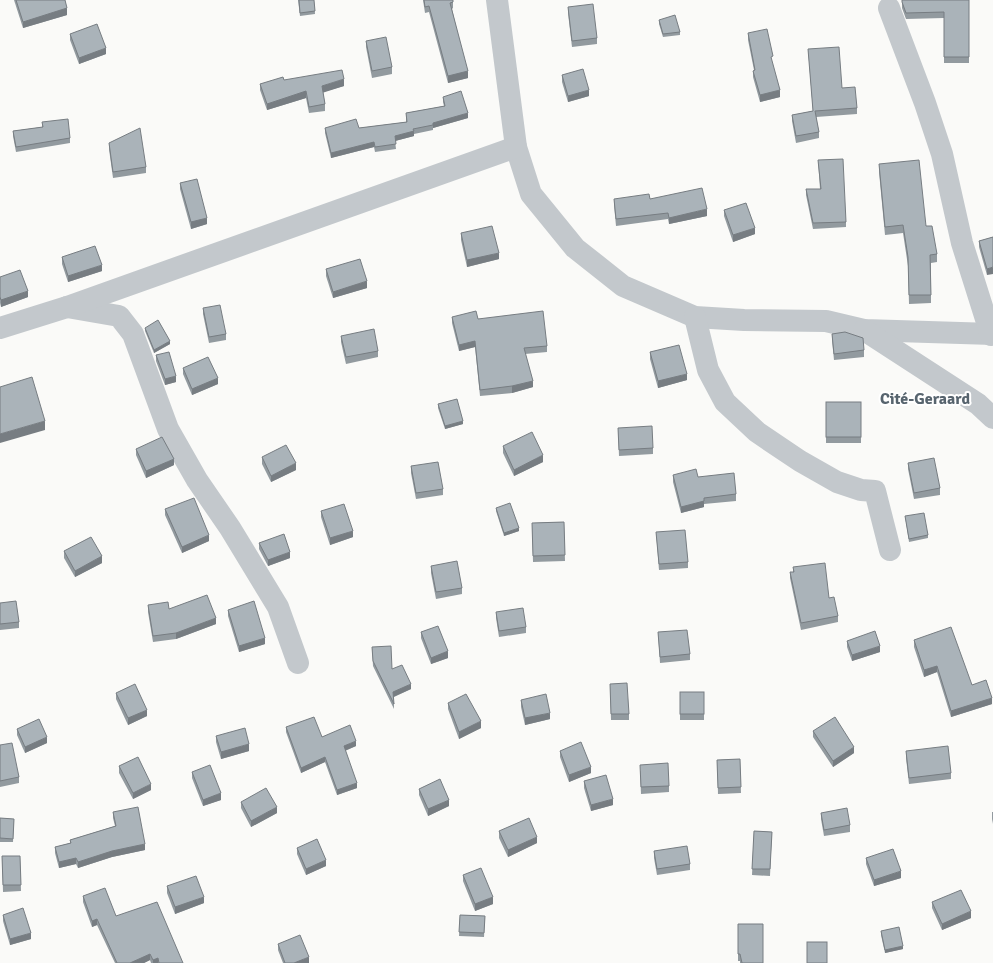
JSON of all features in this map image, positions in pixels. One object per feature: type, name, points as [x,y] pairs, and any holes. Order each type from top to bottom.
[{"type":"street","points":[[497,0],[516,147],[531,194],[575,248],[623,286],[695,317],[744,320],[826,321],[864,330],[992,335],[962,243],[942,154],[890,8]]},
{"type":"street","points":[[0,328],[67,307],[516,147]]},
{"type":"street","points":[[67,307],[119,316],[133,334],[168,429],[197,480],[230,528],[278,607],[298,663]]},
{"type":"street","points":[[695,317],[708,370],[725,402],[758,432],[800,461],[838,482],[860,490],[875,491],[890,550]]},
{"type":"street","points":[[864,330],[978,404],[993,418]]},
{"type":"building","points":[[16,0],[65,0],[67,8],[23,22]]},
{"type":"building","points":[[299,0],[314,0],[315,11],[300,13]]},
{"type":"building","points":[[424,0],[453,0],[453,2],[450,3],[468,71],[448,76],[429,6],[425,7]]},
{"type":"building","points":[[902,0],[969,0],[969,57],[944,57],[944,12],[906,13]]},
{"type":"building","points":[[593,4],[597,38],[572,41],[568,7]]},
{"type":"building","points":[[675,15],[680,32],[663,34],[659,20]]},
{"type":"building","points":[[97,24],[106,48],[79,58],[70,34]]},
{"type":"building","points":[[767,29],[773,56],[771,57],[780,90],[760,95],[753,71],[755,70],[748,33]]},
{"type":"building","points":[[386,37],[392,67],[372,71],[366,41]]},
{"type":"building","points":[[839,47],[842,88],[855,87],[857,108],[815,111],[819,132],[796,136],[792,115],[813,111],[808,49]]},
{"type":"building","points":[[583,69],[589,90],[568,96],[562,75]]},
{"type":"building","points":[[342,70],[344,79],[322,86],[325,104],[309,107],[306,91],[267,104],[260,84],[283,77],[284,80]]},
{"type":"building","points":[[461,91],[468,113],[433,123],[433,125],[413,129],[414,131],[395,136],[396,144],[375,147],[374,142],[331,153],[325,128],[356,119],[359,128],[407,122],[406,113],[445,106],[443,97]]},
{"type":"building","points":[[68,119],[70,138],[16,147],[13,131],[43,127],[42,122]]},
{"type":"building","points":[[140,128],[146,167],[113,172],[109,143]]},
{"type":"building","points":[[843,159],[846,222],[813,223],[806,189],[821,189],[818,160]]},
{"type":"building","points":[[919,160],[926,226],[932,226],[937,254],[930,255],[931,295],[909,295],[908,257],[903,225],[885,227],[879,164]]},
{"type":"building","points":[[197,179],[207,218],[191,222],[180,183]]},
{"type":"building","points":[[702,188],[707,209],[669,218],[668,213],[616,219],[614,199],[649,194],[650,199]]},
{"type":"building","points":[[746,203],[755,228],[733,235],[724,210]]},
{"type":"building","points":[[492,226],[499,253],[467,260],[461,233]]},
{"type":"building","points":[[993,237],[993,267],[987,269],[979,241]]},
{"type":"building","points":[[95,246],[102,265],[68,276],[62,257]]},
{"type":"building","points":[[360,259],[367,281],[333,292],[326,269]]},
{"type":"building","points":[[20,270],[28,291],[1,300],[0,277]]},
{"type":"building","points":[[220,305],[226,334],[209,337],[203,308]]},
{"type":"building","points":[[476,311],[478,319],[543,311],[547,346],[524,348],[533,381],[512,386],[480,390],[475,341],[459,345],[452,317]]},
{"type":"building","points":[[158,320],[170,341],[154,350],[145,328]]},
{"type":"building","points":[[374,329],[378,351],[346,357],[341,336]]},
{"type":"building","points":[[845,332],[863,338],[864,350],[834,354],[832,334]]},
{"type":"building","points":[[679,345],[687,374],[658,381],[650,352]]},
{"type":"building","points":[[169,352],[176,376],[165,379],[156,355]]},
{"type":"building","points":[[208,357],[218,378],[192,389],[183,368]]},
{"type":"building","points":[[32,377],[45,421],[0,434],[0,387]]},
{"type":"building","points":[[457,399],[463,421],[445,426],[438,404]]},
{"type":"building","points":[[826,402],[861,402],[861,437],[826,437]]},
{"type":"building","points":[[652,426],[653,448],[619,450],[618,428]]},
{"type":"building","points":[[532,432],[543,455],[514,470],[503,446]]},
{"type":"building","points":[[162,437],[174,459],[146,471],[136,449]]},
{"type":"building","points":[[286,445],[296,463],[271,476],[262,457]]},
{"type":"building","points":[[934,458],[940,488],[914,493],[908,463]]},
{"type":"building","points":[[438,462],[443,489],[416,493],[411,466]]},
{"type":"building","points":[[696,469],[698,477],[734,473],[736,494],[704,498],[704,501],[681,507],[673,475]]},
{"type":"building","points":[[194,498],[209,535],[182,547],[165,509]]},
{"type":"building","points":[[510,503],[519,528],[504,533],[496,508]]},
{"type":"building","points":[[344,504],[353,531],[330,538],[321,511]]},
{"type":"building","points":[[924,513],[928,535],[909,539],[905,516]]},
{"type":"building","points":[[564,522],[565,555],[533,556],[532,523]]},
{"type":"building","points":[[685,530],[688,562],[659,564],[656,532]]},
{"type":"building","points":[[284,534],[290,552],[268,560],[259,543]]},
{"type":"building","points":[[91,537],[102,556],[75,571],[64,551]]},
{"type":"building","points":[[457,561],[462,588],[436,592],[431,566]]},
{"type":"building","points":[[825,563],[829,598],[834,597],[838,616],[801,623],[790,572],[794,572],[793,567]]},
{"type":"building","points":[[207,595],[216,618],[176,633],[153,636],[148,605],[168,602],[169,609]]},
{"type":"building","points":[[16,601],[19,622],[0,624],[0,603]]},
{"type":"building","points":[[254,601],[265,638],[239,646],[228,610]]},
{"type":"building","points":[[523,608],[526,627],[499,631],[496,612]]},
{"type":"building","points":[[438,626],[448,651],[431,658],[421,632]]},
{"type":"building","points":[[951,627],[972,685],[986,680],[992,698],[951,711],[937,666],[924,670],[914,640]]},
{"type":"building","points":[[687,630],[690,654],[660,657],[658,632]]},
{"type":"building","points":[[875,631],[880,646],[852,655],[847,641]]},
{"type":"building","points":[[391,646],[392,669],[402,665],[411,684],[393,692],[394,704],[373,661],[372,647]]},
{"type":"building","points":[[627,683],[629,714],[611,714],[610,684]]},
{"type":"building","points":[[135,684],[147,710],[128,718],[116,693]]},
{"type":"building","points":[[680,692],[704,692],[704,714],[680,714]]},
{"type":"building","points":[[466,694],[481,721],[459,732],[448,703]]},
{"type":"building","points":[[546,694],[550,713],[525,718],[521,700]]},
{"type":"building","points":[[314,717],[322,737],[350,725],[356,741],[344,746],[357,783],[337,790],[325,757],[301,768],[286,727]]},
{"type":"building","points":[[835,717],[854,747],[833,761],[813,731]]},
{"type":"building","points":[[39,719],[47,737],[25,747],[17,729]]},
{"type":"building","points":[[245,728],[249,744],[221,752],[216,736]]},
{"type":"building","points":[[581,742],[591,767],[569,775],[560,751]]},
{"type":"building","points":[[12,743],[19,777],[0,781],[0,745]]},
{"type":"building","points":[[948,746],[951,773],[909,778],[906,751]]},
{"type":"building","points":[[138,757],[151,784],[133,793],[119,766]]},
{"type":"building","points":[[740,759],[741,787],[718,788],[717,760]]},
{"type":"building","points":[[668,763],[669,786],[641,787],[640,765]]},
{"type":"building","points":[[210,765],[221,793],[203,800],[192,772]]},
{"type":"building","points":[[606,775],[613,799],[591,805],[584,781]]},
{"type":"building","points":[[440,779],[449,800],[428,809],[419,789]]},
{"type":"building","points":[[266,788],[277,807],[251,821],[241,802]]},
{"type":"building","points":[[138,807],[145,844],[112,851],[78,862],[76,858],[59,862],[55,847],[71,843],[70,840],[116,826],[113,812]]},
{"type":"building","points":[[847,808],[850,825],[824,830],[821,813]]},
{"type":"building","points":[[0,818],[14,819],[13,839],[0,838]]},
{"type":"building","points":[[529,818],[537,837],[508,850],[499,831]]},
{"type":"building","points":[[754,831],[772,832],[770,869],[752,869]]},
{"type":"building","points":[[317,839],[326,860],[306,869],[297,848]]},
{"type":"building","points":[[687,846],[690,864],[657,869],[654,851]]},
{"type":"building","points":[[893,849],[901,871],[874,880],[866,858]]},
{"type":"building","points":[[2,856],[20,856],[21,885],[3,885]]},
{"type":"building","points":[[481,868],[493,897],[475,904],[463,875]]},
{"type":"building","points":[[196,876],[204,897],[175,907],[167,886]]},
{"type":"building","points":[[105,888],[116,916],[157,902],[183,963],[159,963],[158,958],[153,960],[150,954],[130,963],[117,963],[97,919],[92,921],[83,896]]},
{"type":"building","points":[[961,890],[971,911],[942,924],[932,902]]},
{"type":"building","points":[[23,908],[31,933],[10,939],[3,915]]},
{"type":"building","points":[[460,915],[485,916],[484,933],[459,932]]},
{"type":"building","points":[[738,924],[763,924],[763,963],[742,963],[740,954],[738,954]]},
{"type":"building","points":[[899,927],[903,946],[885,950],[881,931]]},
{"type":"building","points":[[300,935],[309,957],[294,963],[285,963],[278,944]]},
{"type":"building","points":[[807,942],[827,942],[827,963],[807,963]]},
{"type":"district","name":"Cité-Geraard","points":[[925,399]]}]
